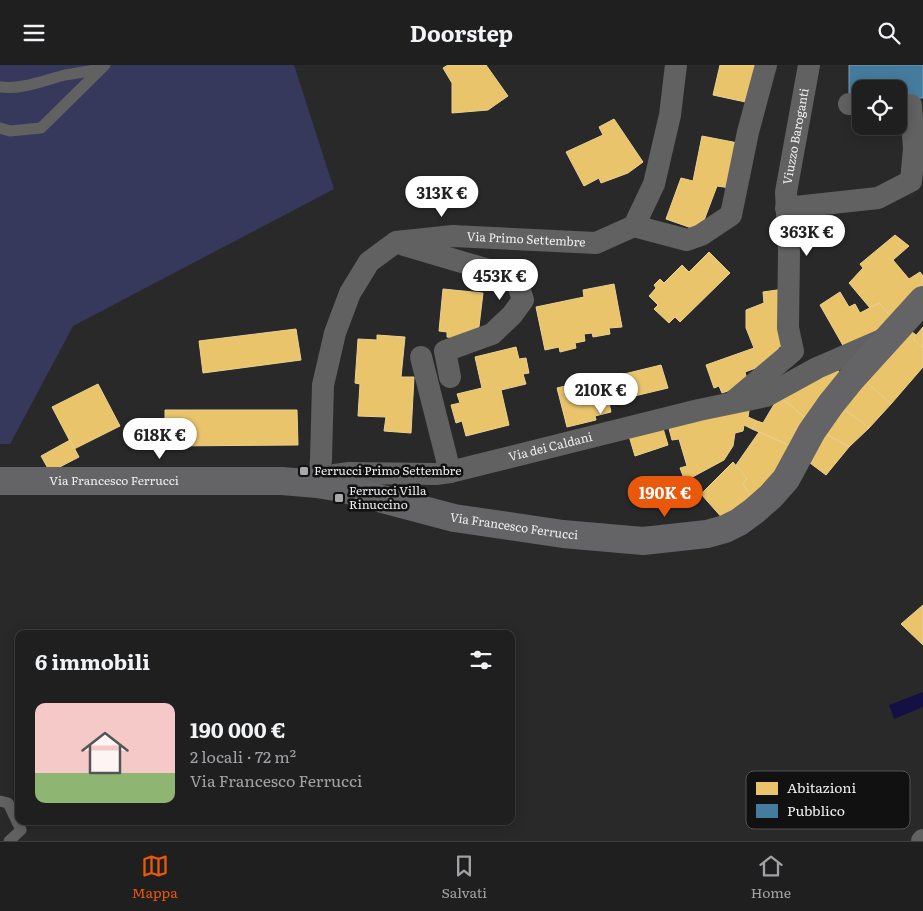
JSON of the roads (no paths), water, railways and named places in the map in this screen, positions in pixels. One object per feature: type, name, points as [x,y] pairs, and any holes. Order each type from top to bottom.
[{"type":"main road","name":"Via Francesco Ferrucci","points":[[0,481],[282,481],[341,488],[454,518],[563,535],[643,541],[706,534],[725,529],[739,522],[771,496],[786,479],[812,431],[831,404],[923,300]]},
{"type":"street","points":[[676,65],[670,115],[654,184],[634,226],[687,240],[701,235],[731,215],[748,132],[766,65]]},
{"type":"street","name":"Viuzzo Baroganti","points":[[733,403],[793,351],[788,328],[789,252],[786,192],[809,65]]},
{"type":"street","points":[[786,208],[878,198],[911,181],[914,149],[911,104]]},
{"type":"street","name":"Via Primo Settembre","points":[[396,242],[453,236],[596,243],[634,226]]},
{"type":"street","points":[[317,484],[321,459],[323,385],[334,333],[350,293],[369,262],[396,242]]},
{"type":"street","name":"Via Primo Settembre","points":[[396,242],[516,278],[523,299],[512,315],[492,334],[445,351],[450,377]]},
{"type":"street","name":"Via dei Caldani","points":[[317,484],[335,475],[349,473],[450,472],[766,395],[817,367],[890,336]]},
{"type":"street","points":[[421,357],[450,472]]},
{"type":"lane","points":[[86,65],[103,67]]},
{"type":"lane","points":[[0,87],[7,88],[37,83],[103,67]]},
{"type":"lane","points":[[0,123],[5,129],[41,128],[103,67]]},
{"type":"lane","points":[[0,801],[8,803],[15,818]]},
{"type":"lane","points":[[9,841],[21,830],[19,825]]},
{"type":"place","name":"Ferrucci Primo Settembre","points":[[304,471]]},
{"type":"place","name":"Ferrucci Villa Rinuccino","points":[[339,498]]}]
